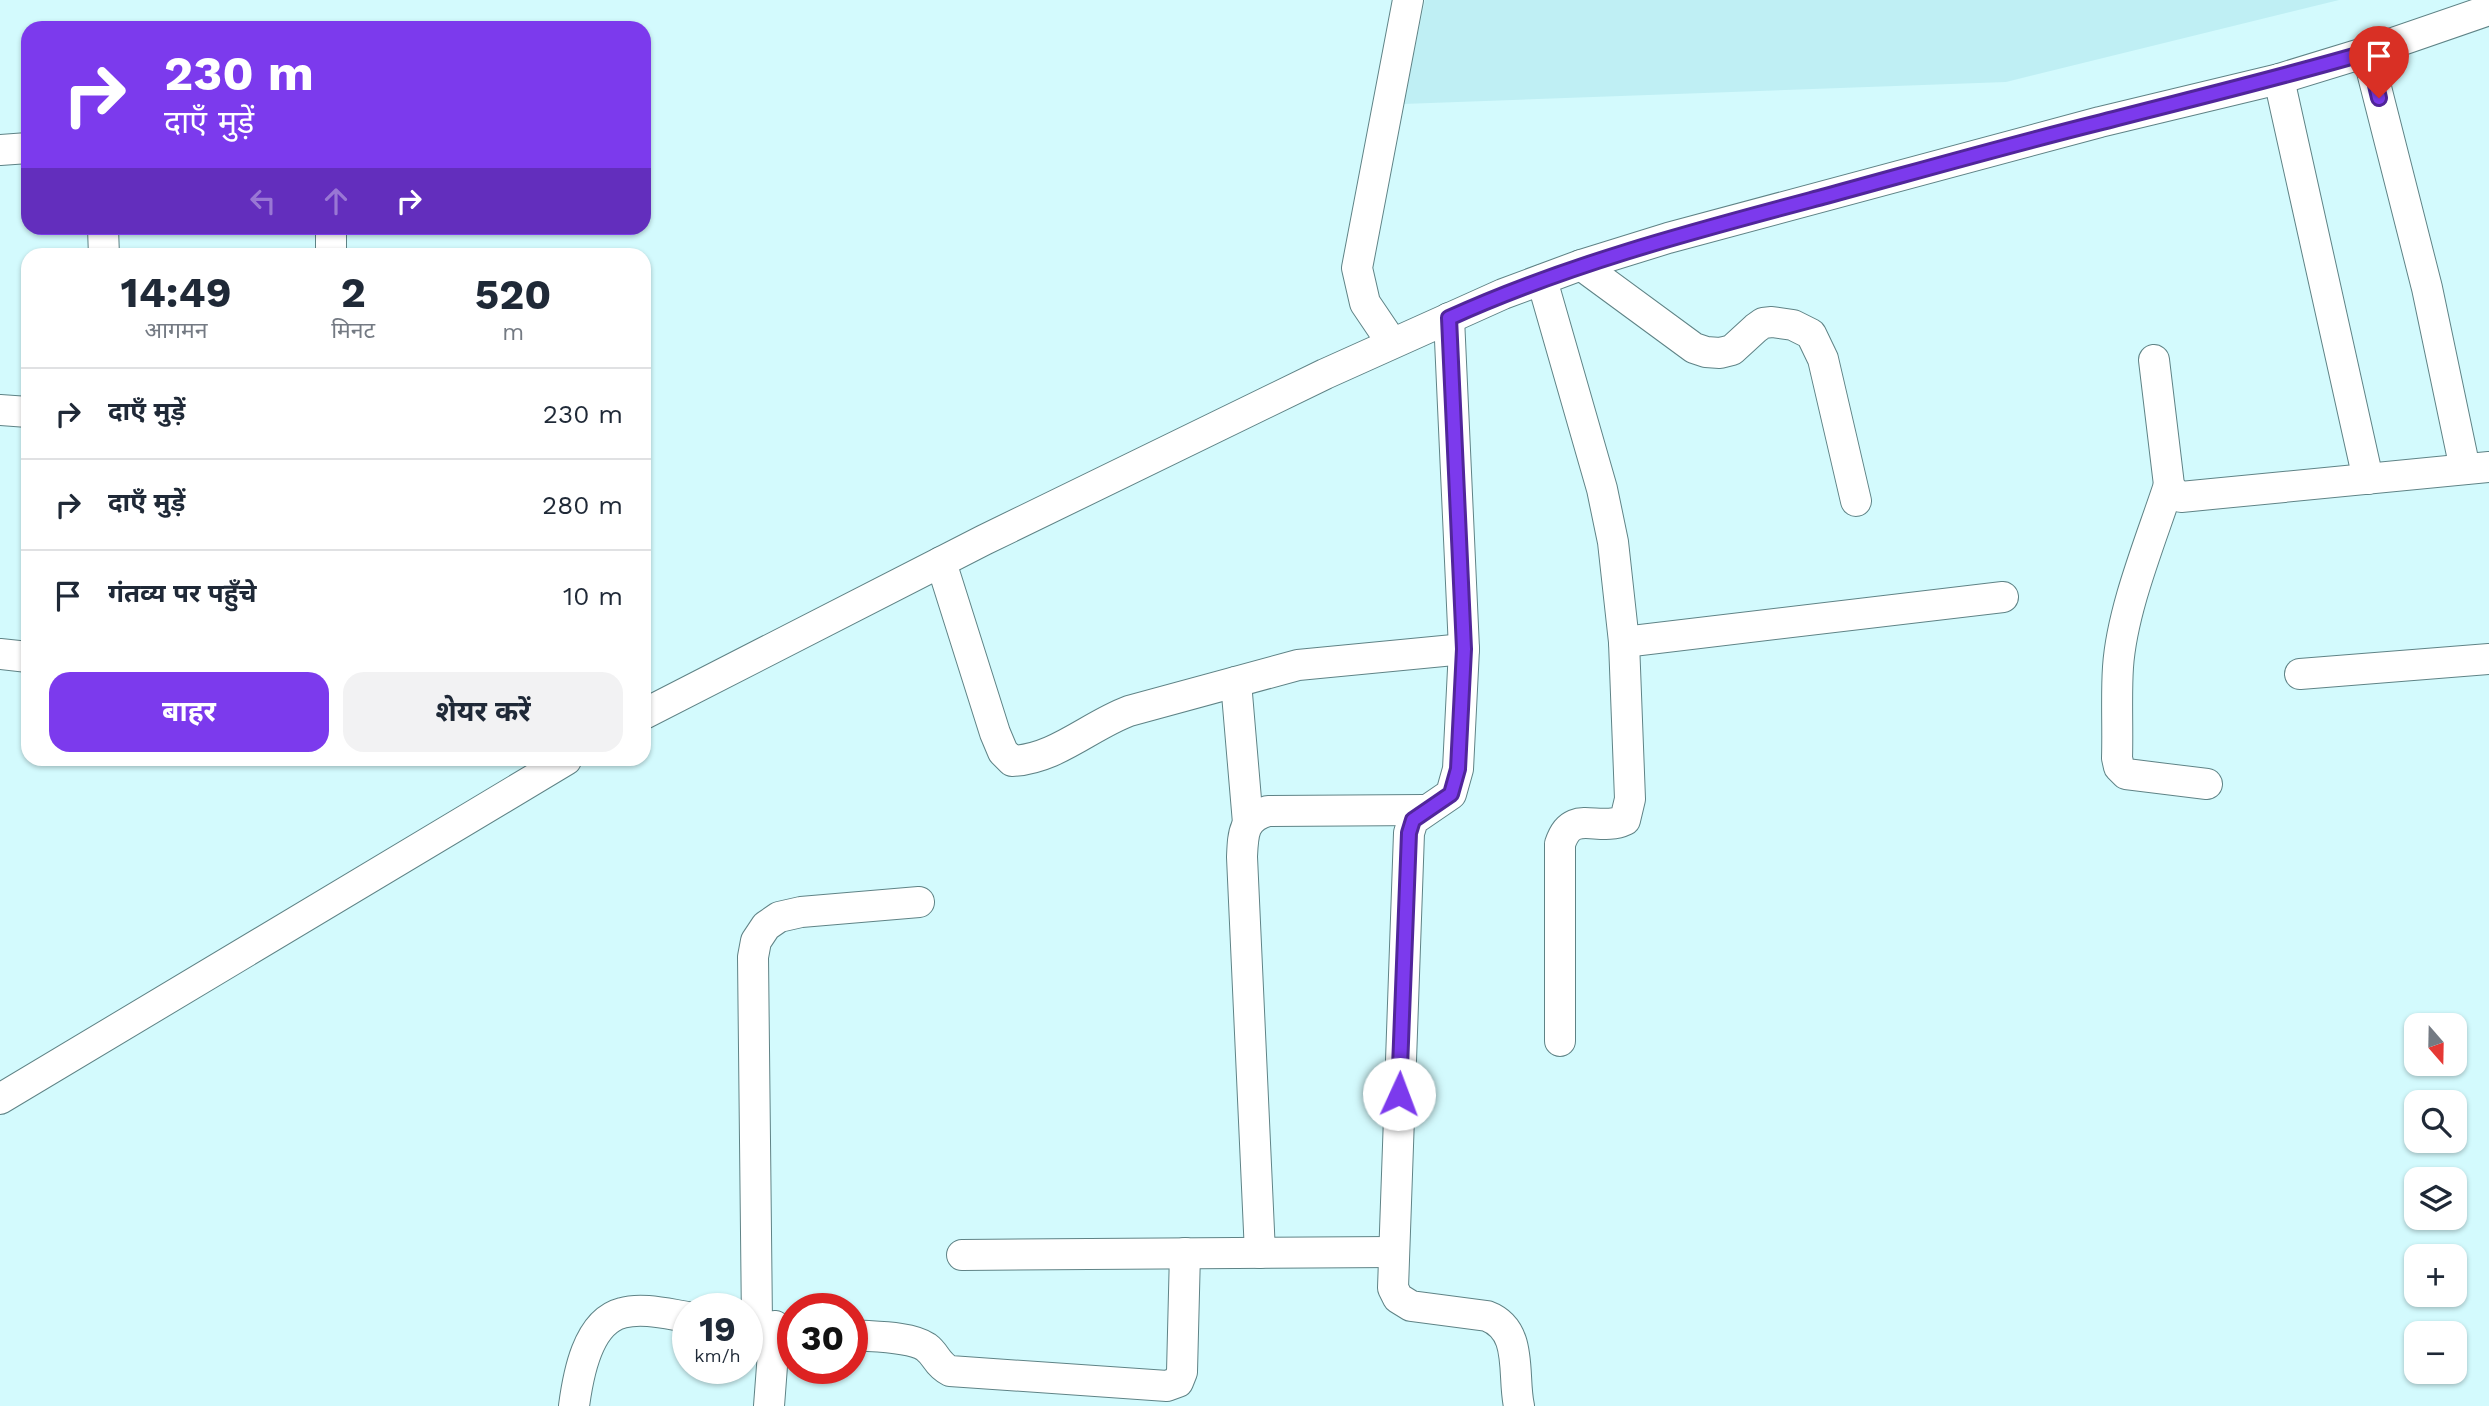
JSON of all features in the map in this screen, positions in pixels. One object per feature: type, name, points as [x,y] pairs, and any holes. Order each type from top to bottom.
[{"type":"street","points":[[1392,343],[1365,303],[1357,268],[1408,0]]},
{"type":"street","points":[[651,710],[941,562],[1392,343],[1503,294],[1581,265],[1668,238],[2073,130],[2279,79],[2368,52],[2489,10]]},
{"type":"street","points":[[2154,360],[2169,485],[2173,492],[2181,497],[2477,468],[2368,52]]},
{"type":"street","points":[[2279,79],[2368,479]]},
{"type":"street","points":[[0,149],[21,148]]},
{"type":"street","points":[[1581,265],[1694,348],[1706,352],[1732,350],[1763,323],[1793,325],[1811,334],[1823,359],[1856,501]]},
{"type":"street","points":[[1542,280],[1605,501],[1613,542],[1625,642],[1628,811],[1625,820],[1617,824],[1571,825],[1564,831],[1560,844],[1560,1041]]},
{"type":"street","points":[[1449,318],[1464,649],[1456,782],[1451,794],[1413,820],[1407,857],[1393,1288],[1398,1298],[1411,1306],[1487,1317],[1496,1320],[1506,1329],[1512,1339],[1519,1406]]},
{"type":"street","points":[[0,410],[21,412]]},
{"type":"street","points":[[2169,485],[2121,647],[2118,666],[2119,767],[2126,774],[2207,784]]},
{"type":"street","points":[[941,562],[995,733],[1003,752],[1012,761],[1046,755],[1109,719],[1129,711],[1298,665],[1464,649]]},
{"type":"street","points":[[1625,642],[2003,597]]},
{"type":"street","points":[[0,654],[21,656]]},
{"type":"street","points":[[2300,674],[2489,659]]},
{"type":"street","points":[[1237,682],[1248,823]]},
{"type":"street","points":[[0,1098],[550,766]]},
{"type":"street","points":[[1260,1253],[1242,837],[1248,823],[1256,814],[1268,811],[1425,810]]},
{"type":"street","points":[[769,1406],[753,957],[756,941],[766,926],[779,917],[801,912],[919,902]]},
{"type":"street","points":[[962,1255],[1393,1252]]},
{"type":"street","points":[[868,1337],[912,1342],[925,1347],[940,1366],[950,1371],[1167,1386],[1178,1382],[1182,1373],[1185,1253]]},
{"type":"street","points":[[574,1406],[586,1350],[610,1318],[632,1311],[672,1315]]},
{"type":"shaded area","points":[[1425,0],[2339,0],[2006,82],[1403,104]]},
{"type":"route","points":[[1399,1094],[1409,833],[1413,820],[1451,794],[1458,769],[1464,649],[1449,318],[1503,294],[1581,265],[1668,238],[2100,122],[2279,79],[2368,52],[2379,98]]}]
